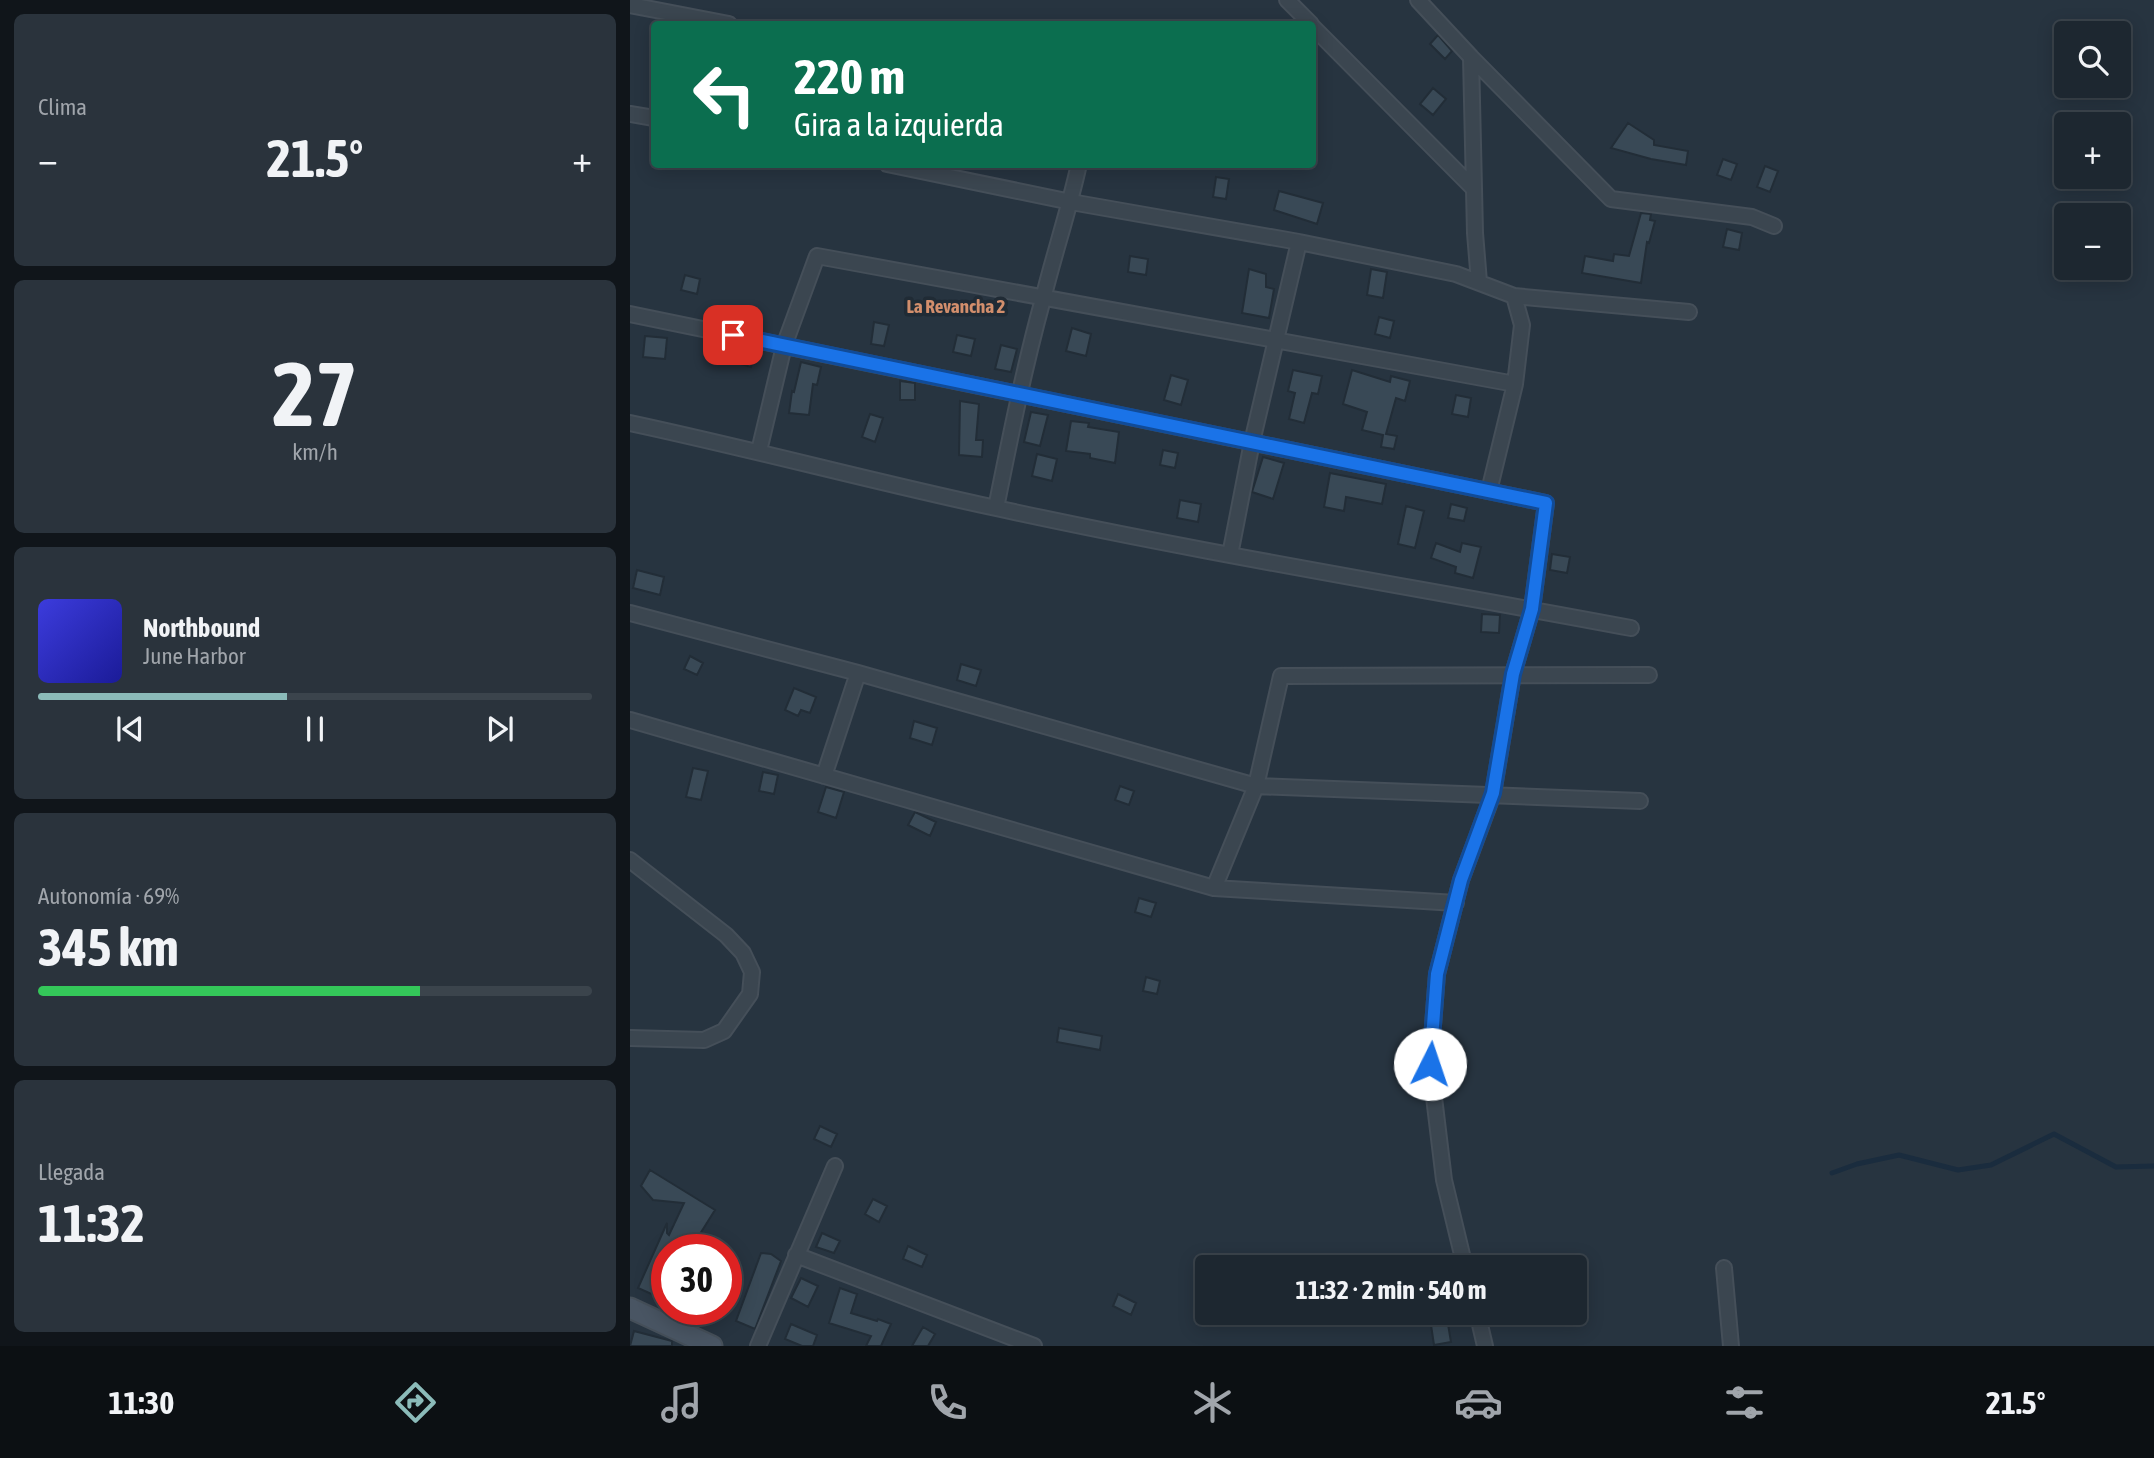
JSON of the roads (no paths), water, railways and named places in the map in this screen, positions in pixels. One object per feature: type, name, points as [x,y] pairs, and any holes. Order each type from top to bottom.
[{"type":"street","points":[[1287,0],[1308,21]]},
{"type":"street","points":[[1418,0],[1611,199],[1752,217],[1774,226]]},
{"type":"street","points":[[632,7],[712,21]]},
{"type":"street","points":[[1316,29],[1474,189]]},
{"type":"street","points":[[1471,57],[1479,282]]},
{"type":"street","points":[[630,114],[651,118]]},
{"type":"street","points":[[906,168],[1071,202],[1299,242],[1456,274],[1514,296],[1689,312]]},
{"type":"street","points":[[996,508],[1019,394],[1078,168]]},
{"type":"street","points":[[1230,555],[1252,442],[1299,242]]},
{"type":"street","points":[[759,451],[784,345],[817,256],[1515,384]]},
{"type":"street","points":[[1489,491],[1515,384],[1522,325],[1514,296]]},
{"type":"street","points":[[630,314],[1546,503],[1532,609],[1513,674],[1493,793],[1461,880],[1437,974],[1430,1064],[1444,1180],[1462,1255]]},
{"type":"street","points":[[630,423],[996,508],[1230,555],[1631,628]]},
{"type":"street","points":[[630,613],[858,673],[1256,786],[1493,793],[1640,801]]},
{"type":"street","points":[[824,776],[858,673]]},
{"type":"street","points":[[1214,888],[1256,786],[1281,676],[1649,676]]},
{"type":"street","points":[[630,720],[1214,888],[1456,903]]},
{"type":"street","points":[[630,860],[726,935],[743,953],[752,972],[750,994],[724,1031],[704,1040],[630,1038]]},
{"type":"street","points":[[758,1346],[835,1166]]},
{"type":"street","points":[[796,1255],[1034,1346]]},
{"type":"street","points":[[1724,1268],[1731,1346]]},
{"type":"street","points":[[630,1308],[712,1346]]},
{"type":"street","points":[[1479,1325],[1485,1346]]},
{"type":"waterway","points":[[1832,1173],[1857,1164],[1899,1155],[1958,1170],[1991,1165],[2054,1134],[2116,1167],[2154,1166]]},
{"type":"district","name":"La Revancha 2","points":[[956,306]]}]
